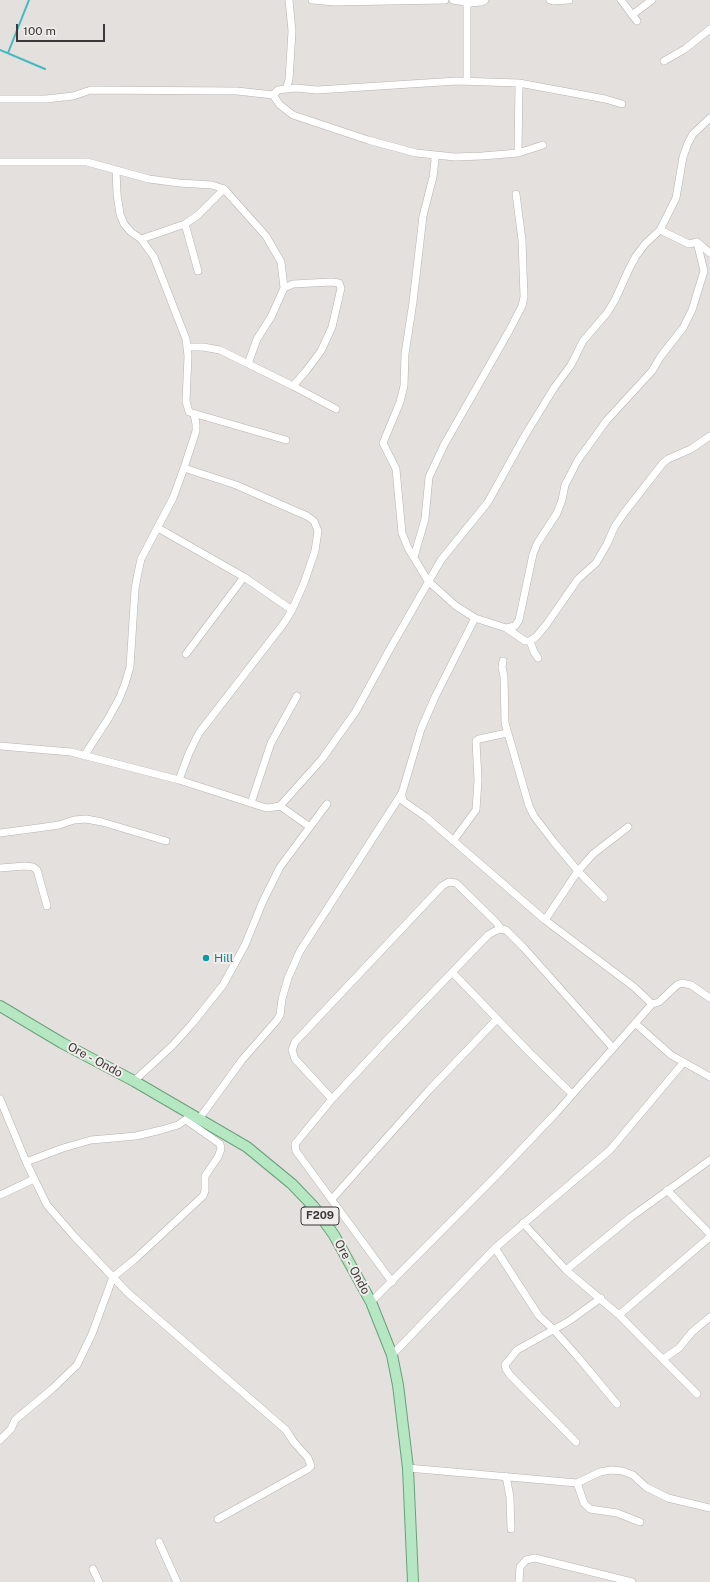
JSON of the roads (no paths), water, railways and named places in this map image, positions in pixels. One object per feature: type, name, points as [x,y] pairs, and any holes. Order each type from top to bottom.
[{"type":"main road","name":"Ore - Ondo","points":[[0,1006],[62,1043],[134,1081],[192,1118],[247,1147],[292,1184],[314,1207],[334,1235],[371,1302],[392,1355],[398,1385],[408,1468],[413,1582]]},
{"type":"street","points":[[286,89],[289,80],[292,31],[289,0]]},
{"type":"street","points":[[312,0],[446,0]]},
{"type":"street","points":[[453,0],[467,2],[481,2],[485,0]]},
{"type":"street","points":[[550,0],[569,0]]},
{"type":"street","points":[[621,0],[637,21]]},
{"type":"street","points":[[632,15],[652,0]]},
{"type":"street","points":[[467,2],[467,81]]},
{"type":"street","points":[[664,61],[684,49],[710,29]]},
{"type":"street","points":[[273,95],[278,90],[296,88],[317,90],[424,84],[443,81],[467,81],[519,83],[605,99],[622,104]]},
{"type":"street","points":[[518,153],[519,83]]},
{"type":"street","points":[[0,99],[46,99],[73,96],[88,91],[237,91],[273,95],[280,105],[293,114],[394,148],[416,153],[455,157],[518,153],[543,145]]},
{"type":"street","points":[[0,746],[54,750],[84,756],[179,780],[268,808],[280,806],[322,759],[356,710],[441,560],[488,502],[524,436],[554,388],[571,365],[583,341],[607,313],[615,300],[636,256],[645,244],[660,230],[676,198],[688,143],[693,134],[710,118]]},
{"type":"street","points":[[434,155],[434,172],[425,204],[405,354],[404,386],[400,402],[383,443],[396,469],[402,532],[408,548],[428,581],[456,606],[475,618],[506,628],[525,641],[530,641],[541,631],[578,579],[596,563],[624,512],[663,463],[668,459],[691,449],[710,436]]},
{"type":"street","points":[[0,162],[87,162],[149,179],[179,184],[212,185],[224,189],[266,236],[281,262],[284,288],[271,318],[257,339],[248,364]]},
{"type":"street","points":[[116,170],[117,194],[124,224],[131,232],[141,239],[154,257],[188,347],[186,401],[189,412],[286,440]]},
{"type":"street","points":[[141,239],[185,224],[198,215],[224,189]]},
{"type":"street","points":[[414,557],[425,519],[430,477],[444,445],[522,306],[524,297],[522,240],[516,194]]},
{"type":"street","points":[[185,224],[198,271]]},
{"type":"street","points":[[660,230],[689,244],[697,242]]},
{"type":"street","points":[[697,242],[710,253]]},
{"type":"street","points":[[506,628],[514,626],[519,620],[532,554],[557,513],[562,500],[565,485],[578,460],[607,420],[652,371],[661,356],[683,328],[692,310],[704,271],[697,242]]},
{"type":"street","points":[[284,288],[293,284],[331,282],[339,283],[341,288],[332,327],[321,351],[293,386]]},
{"type":"street","points":[[188,347],[220,350],[336,408]]},
{"type":"street","points":[[84,756],[108,719],[125,684],[130,667],[135,589],[138,573],[142,559],[173,498],[184,468],[196,431],[194,414]]},
{"type":"street","points":[[179,780],[189,753],[199,733],[284,623],[292,610],[304,583],[315,551],[318,531],[314,521],[307,516],[236,484],[184,468]]},
{"type":"street","points":[[158,528],[244,577],[292,610]]},
{"type":"street","points":[[186,654],[244,577]]},
{"type":"street","points":[[26,1162],[63,1148],[90,1140],[136,1136],[178,1125],[192,1118],[277,1020],[280,1015],[282,999],[288,978],[297,957],[402,793],[421,729],[435,697],[475,618]]},
{"type":"street","points":[[530,641],[538,658]]},
{"type":"street","points":[[504,661],[502,667],[504,677],[504,714],[507,733],[532,811],[553,841],[578,871],[604,898]]},
{"type":"street","points":[[251,803],[271,743],[297,696]]},
{"type":"street","points":[[453,841],[476,810],[478,780],[476,741],[507,733]]},
{"type":"street","points":[[402,793],[403,800],[426,817],[545,920],[634,987],[652,1004]]},
{"type":"street","points":[[134,1081],[172,1046],[192,1024],[223,985],[245,945],[263,901],[280,867],[327,804]]},
{"type":"street","points":[[280,806],[310,827]]},
{"type":"street","points":[[0,833],[86,819],[110,824],[166,841]]},
{"type":"street","points":[[545,920],[578,871],[593,854],[628,827]]},
{"type":"street","points":[[0,868],[25,866],[33,867],[37,870],[47,906]]},
{"type":"street","points":[[332,1099],[295,1059],[292,1050],[295,1042],[442,886],[450,882],[456,884],[496,922],[501,929]]},
{"type":"street","points":[[392,1282],[296,1151],[295,1144],[332,1099],[385,1042],[488,935],[501,929],[506,930],[524,948],[613,1048]]},
{"type":"street","points":[[453,973],[572,1094]]},
{"type":"street","points":[[371,1302],[498,1175],[652,1004],[659,1002],[682,983],[691,985],[710,998]]},
{"type":"street","points":[[332,1199],[430,1089],[497,1019]]},
{"type":"street","points":[[635,1023],[658,1045],[683,1063],[710,1077]]},
{"type":"street","points":[[392,1355],[495,1248],[610,1150],[683,1063]]},
{"type":"street","points":[[0,1099],[26,1162],[48,1205],[74,1236],[128,1292],[286,1430],[293,1441],[308,1458],[310,1462],[308,1470],[218,1519]]},
{"type":"street","points":[[0,1440],[11,1429],[15,1420],[52,1389],[76,1365],[92,1334],[113,1277],[134,1260],[203,1196],[205,1191],[205,1176],[221,1149],[220,1144],[192,1118]]},
{"type":"street","points":[[566,1270],[630,1217],[710,1160]]},
{"type":"street","points":[[0,1195],[34,1179]]},
{"type":"street","points":[[667,1190],[710,1234]]},
{"type":"street","points":[[523,1224],[566,1270],[601,1298],[619,1315],[697,1394]]},
{"type":"street","points":[[619,1315],[710,1237]]},
{"type":"street","points":[[495,1248],[539,1316],[553,1329],[617,1404]]},
{"type":"street","points":[[576,1442],[506,1369],[505,1365],[517,1350],[569,1321],[601,1298]]},
{"type":"street","points":[[663,1359],[679,1348],[692,1332],[710,1317]]},
{"type":"street","points":[[408,1468],[577,1483],[600,1472],[611,1470],[622,1471],[633,1475],[646,1487],[668,1498],[710,1508]]},
{"type":"street","points":[[506,1476],[510,1497],[511,1529]]},
{"type":"street","points":[[577,1483],[584,1503],[590,1509],[617,1513],[640,1522]]},
{"type":"street","points":[[159,1542],[177,1582]]},
{"type":"street","points":[[519,1582],[520,1567],[526,1560],[535,1558],[632,1582]]},
{"type":"street","points":[[93,1569],[99,1582]]},
{"type":"waterway","points":[[8,53],[29,0]]},
{"type":"waterway","points":[[0,50],[45,69]]},
{"type":"place","name":"Hill","points":[[206,958]]}]
